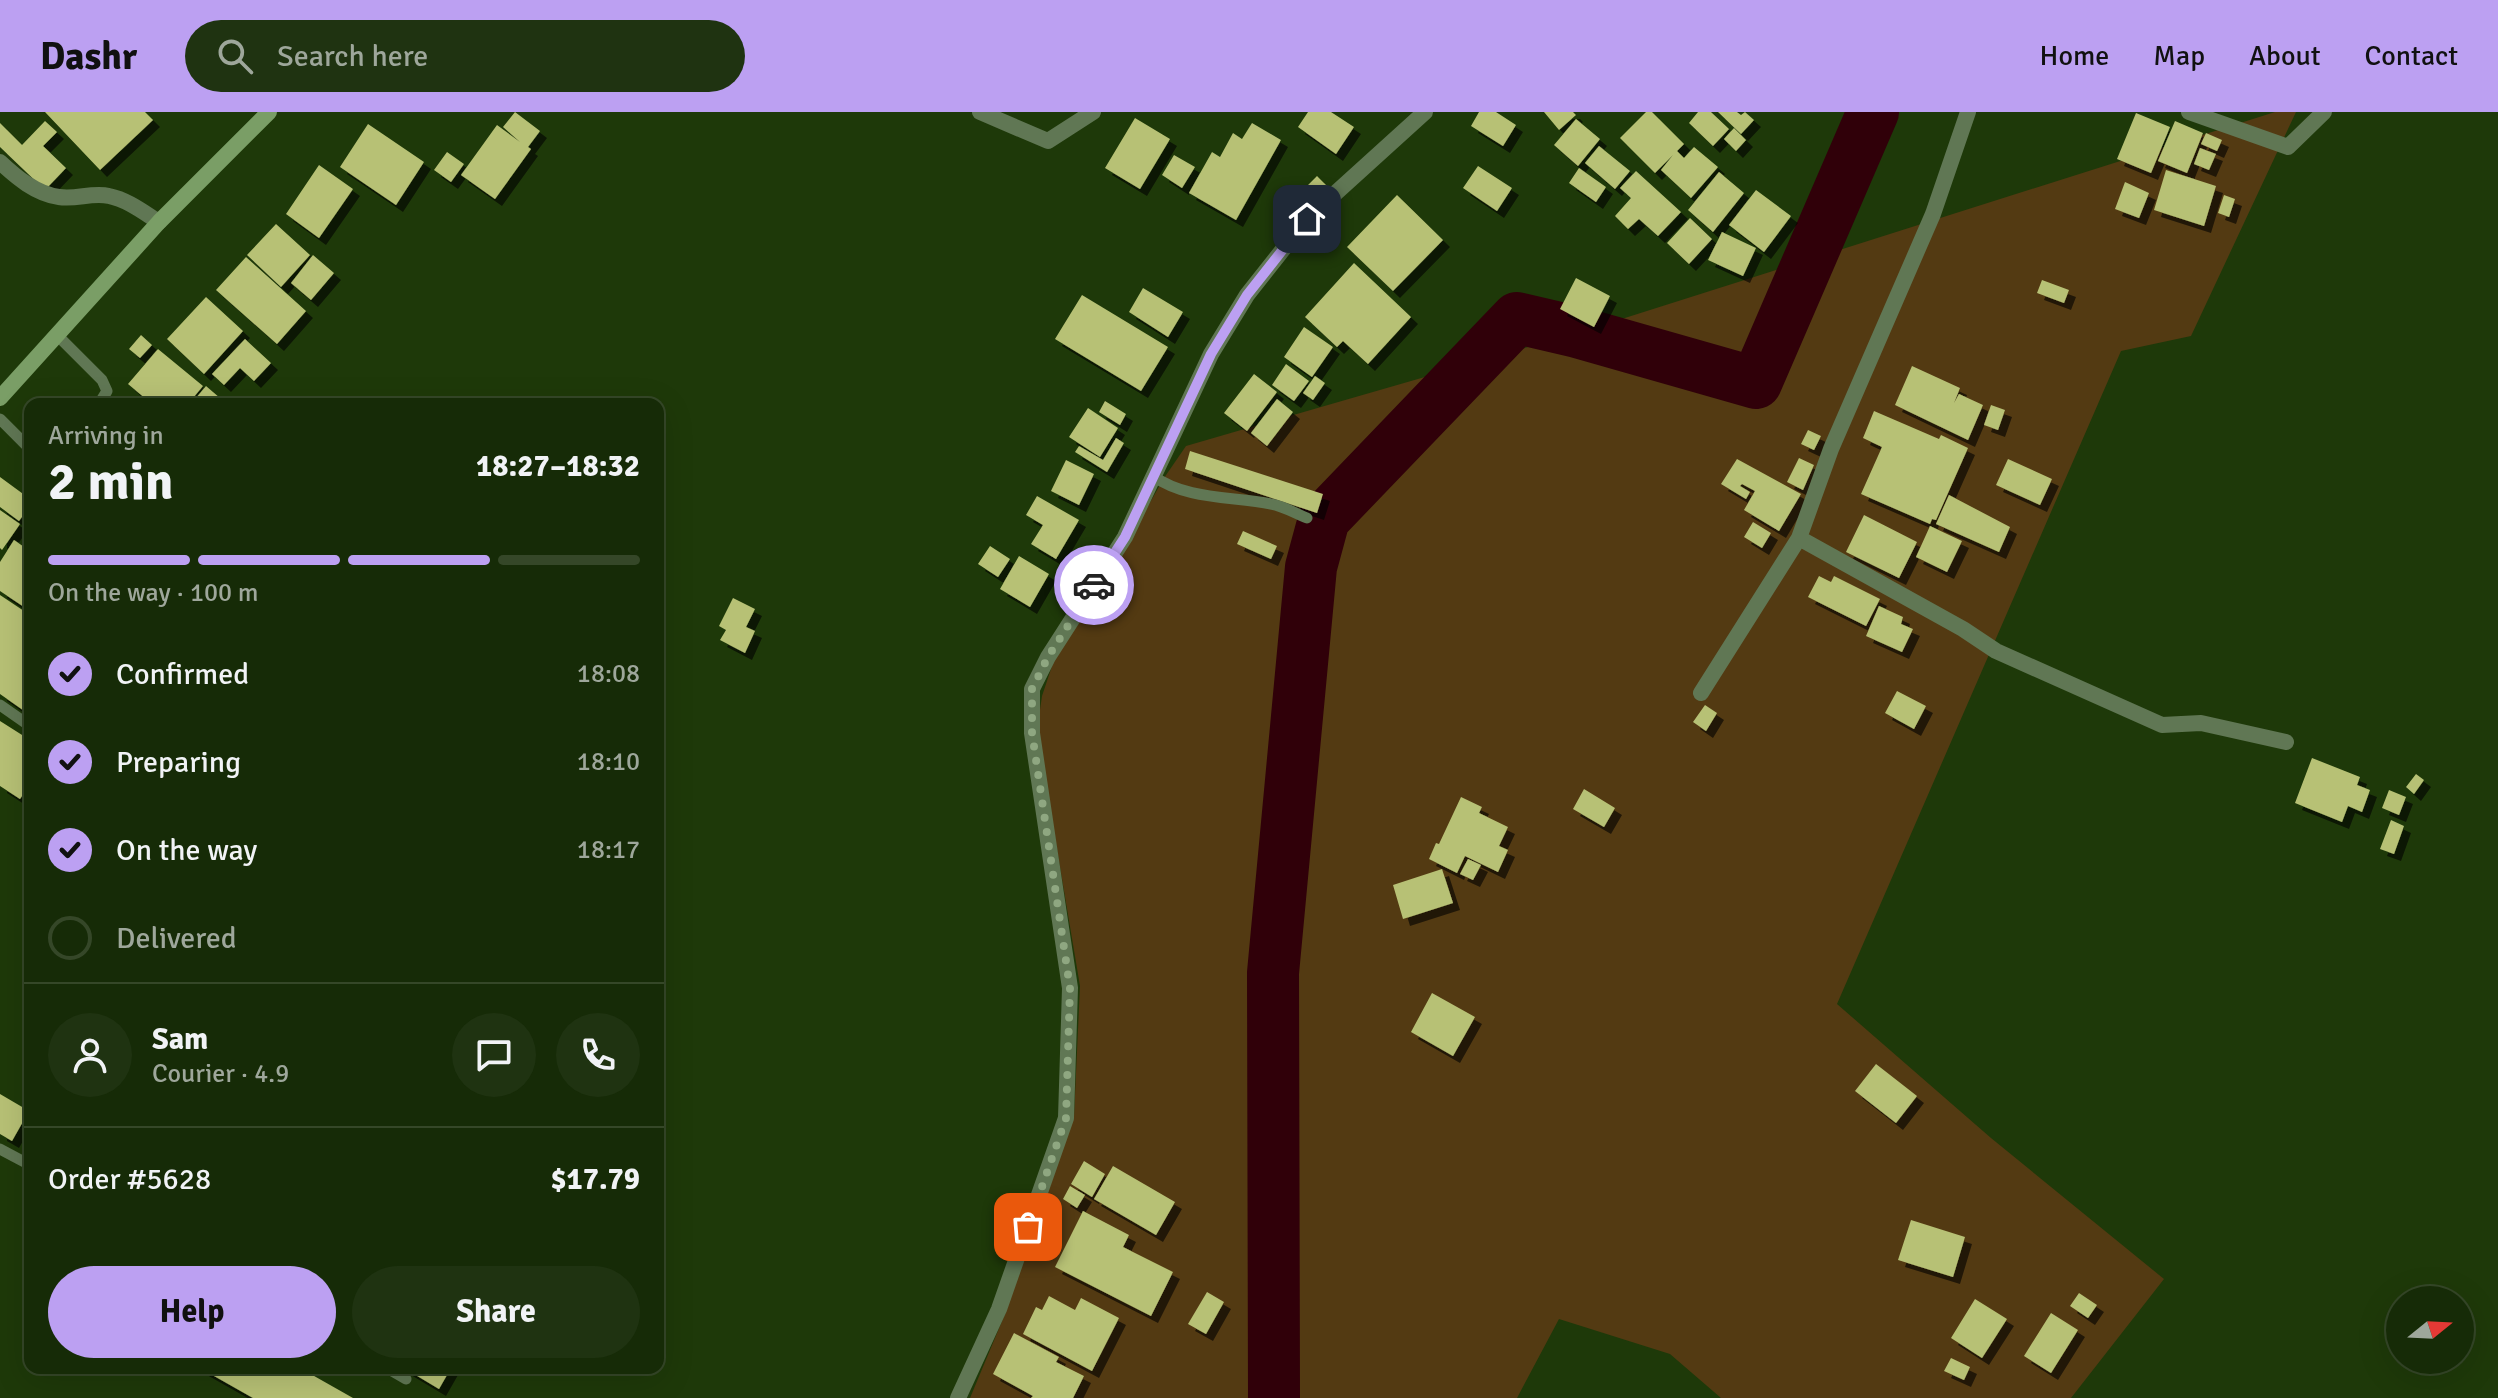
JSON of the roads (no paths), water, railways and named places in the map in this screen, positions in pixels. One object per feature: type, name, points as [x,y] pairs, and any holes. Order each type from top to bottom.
[{"type":"main road","points":[[0,398],[159,222],[269,112]]},
{"type":"street","points":[[980,112],[1048,141],[1093,112]]},
{"type":"street","points":[[958,1398],[999,1309],[1066,1118],[1070,988],[1032,733],[1032,689],[1048,657],[1125,537],[1211,354],[1247,295],[1307,219],[1425,112]]},
{"type":"street","points":[[1701,693],[1799,538],[1831,449],[1933,214],[1968,112]]},
{"type":"street","points":[[2189,112],[2288,147],[2324,112]]},
{"type":"street","points":[[0,162],[29,186],[59,198],[93,193],[112,196],[130,203],[159,222]]},
{"type":"street","points":[[1799,538],[1996,651],[2162,725],[2201,723],[2286,742]]},
{"type":"lane","points":[[57,335],[102,380],[107,391],[103,398]]},
{"type":"lane","points":[[0,419],[24,443]]},
{"type":"lane","points":[[1153,476],[1168,487],[1223,499],[1272,504],[1307,518]]},
{"type":"lane","points":[[0,705],[24,722]]},
{"type":"lane","points":[[0,1149],[24,1162]]},
{"type":"lane","points":[[397,1374],[406,1379]]},
{"type":"waterway","points":[[1274,1398],[1273,973],[1311,567],[1324,519],[1517,318],[1756,383],[1873,112]]}]
